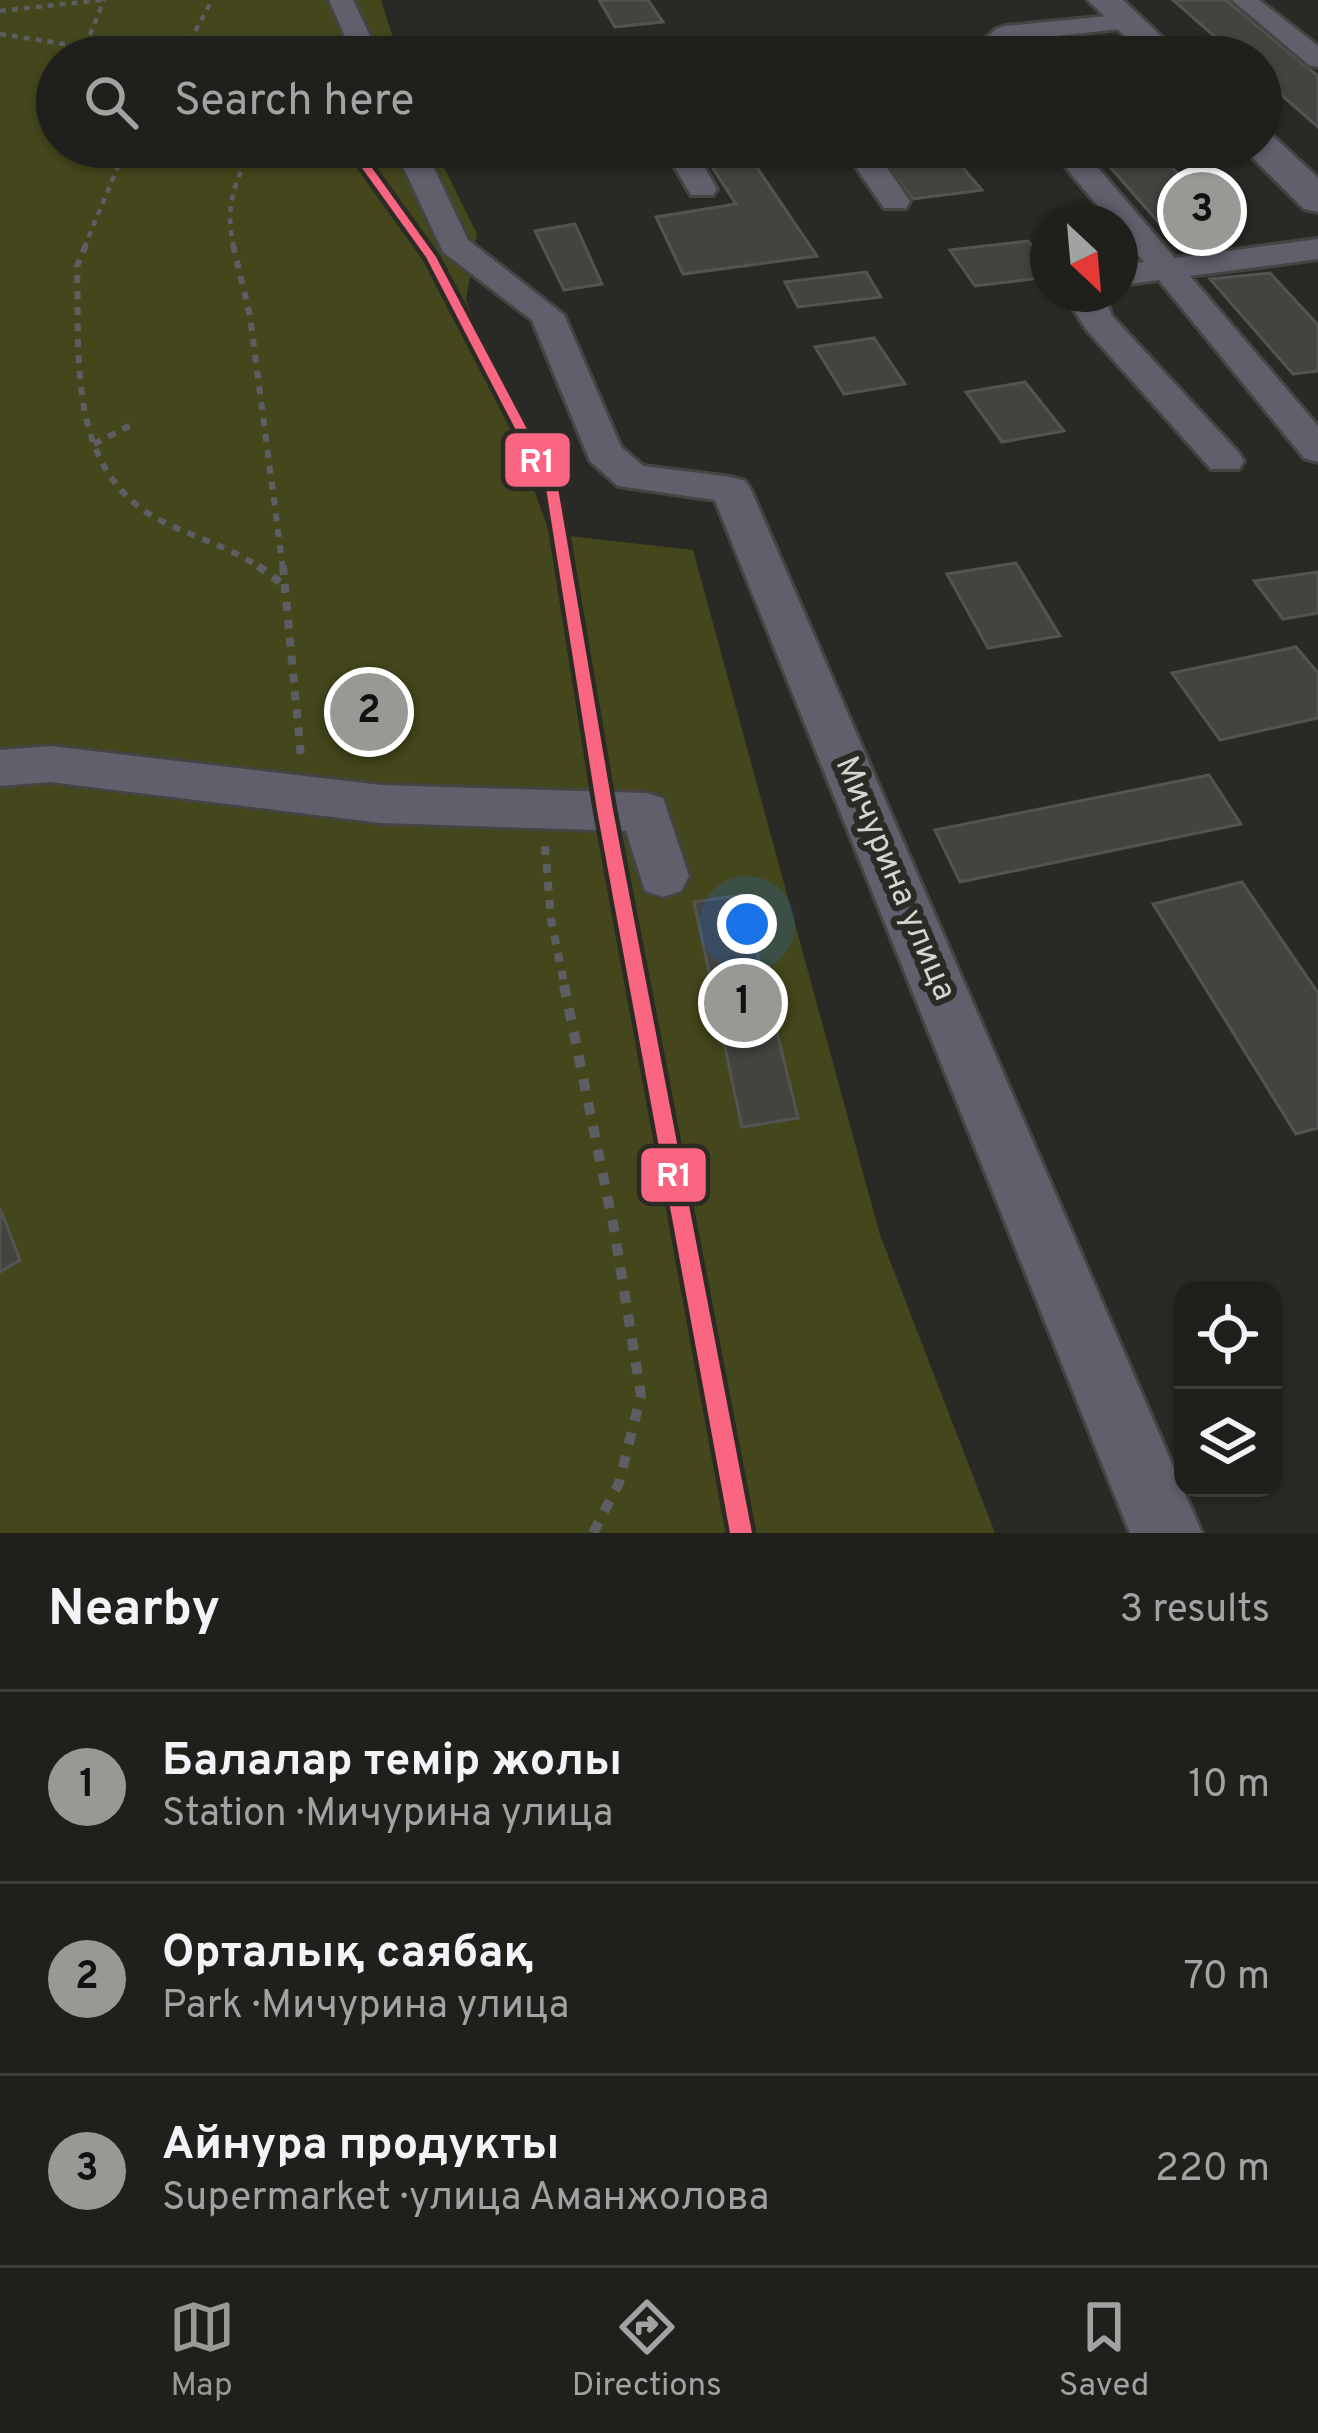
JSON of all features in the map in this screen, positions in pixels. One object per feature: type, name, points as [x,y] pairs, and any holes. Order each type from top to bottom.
[{"type":"main road","points":[[1116,11],[1143,36]]},
{"type":"main road","points":[[1282,161],[1310,183]]},
{"type":"street","points":[[341,0],[357,36]]},
{"type":"street","points":[[1244,0],[1318,59]]},
{"type":"street","points":[[1003,36],[1116,11]]},
{"type":"street","name":"Мичурина улица","points":[[419,168],[454,245],[547,315],[604,453],[632,477],[731,490],[1166,1533]]},
{"type":"street","points":[[690,168],[702,189]]},
{"type":"street","points":[[872,168],[895,201]]},
{"type":"street","points":[[1082,168],[1318,450]]},
{"type":"street","points":[[1138,273],[1318,249]]},
{"type":"street","points":[[1092,312],[1225,461]]},
{"type":"street","points":[[0,768],[50,764],[381,804],[646,812],[663,876]]},
{"type":"path","points":[[0,10],[102,0],[88,36]]},
{"type":"path","points":[[196,36],[212,0]]},
{"type":"path","points":[[0,34],[36,40]]},
{"type":"path","points":[[117,168],[77,266],[82,418],[113,485],[155,517],[235,550],[286,586]]},
{"type":"path","points":[[242,168],[231,190],[229,225],[250,316],[286,586],[304,795]]},
{"type":"path","points":[[94,444],[135,423]]},
{"type":"path","points":[[542,808],[551,919],[614,1229],[641,1395],[619,1483],[592,1533]]},
{"type":"green space","points":[[0,0],[381,0],[392,36],[36,36],[36,168],[444,168],[477,234],[466,300],[550,534],[693,550],[880,1235],[995,1533],[0,1533]]},
{"type":"building","points":[[599,0],[648,0],[663,22],[615,27]]},
{"type":"building","points":[[1173,0],[1226,0],[1270,36],[1214,36]]},
{"type":"building","points":[[1282,46],[1318,76],[1318,127],[1282,95]]},
{"type":"building","points":[[713,168],[757,168],[817,256],[683,274],[656,217],[736,204]]},
{"type":"building","points":[[888,168],[963,168],[982,190],[913,199]]},
{"type":"building","points":[[1111,168],[1173,168],[1220,218],[1160,224]]},
{"type":"building","points":[[575,224],[602,284],[564,290],[535,231]]},
{"type":"building","points":[[1028,241],[1030,279],[975,286],[950,250]]},
{"type":"building","points":[[866,272],[881,297],[798,307],[785,282]]},
{"type":"building","points":[[1270,273],[1318,325],[1318,371],[1293,374],[1210,279]]},
{"type":"building","points":[[874,338],[905,384],[844,394],[815,347]]},
{"type":"building","points":[[1025,382],[1064,431],[1002,442],[966,392]]},
{"type":"building","points":[[1016,563],[1060,636],[988,648],[947,574]]},
{"type":"building","points":[[1318,572],[1318,613],[1283,619],[1254,581]]},
{"type":"building","points":[[1296,647],[1318,673],[1318,718],[1220,740],[1172,673]]},
{"type":"building","points":[[1209,775],[1241,824],[960,882],[935,830]]},
{"type":"building","points":[[1242,882],[1318,993],[1318,1128],[1296,1134],[1153,904]]},
{"type":"building","points":[[743,895],[798,1118],[742,1127],[694,902]]},
{"type":"building","points":[[0,1208],[20,1260],[0,1272]]},
{"type":"transit line","name":"R1","points":[[367,168],[431,257],[552,488],[605,810],[741,1533]]},
{"type":"place","name":"Айнура продукты","points":[[1202,211]]},
{"type":"place","name":"Орталық саябақ","points":[[369,712]]},
{"type":"place","name":"Балалар темір жолы","points":[[743,1003]]}]
